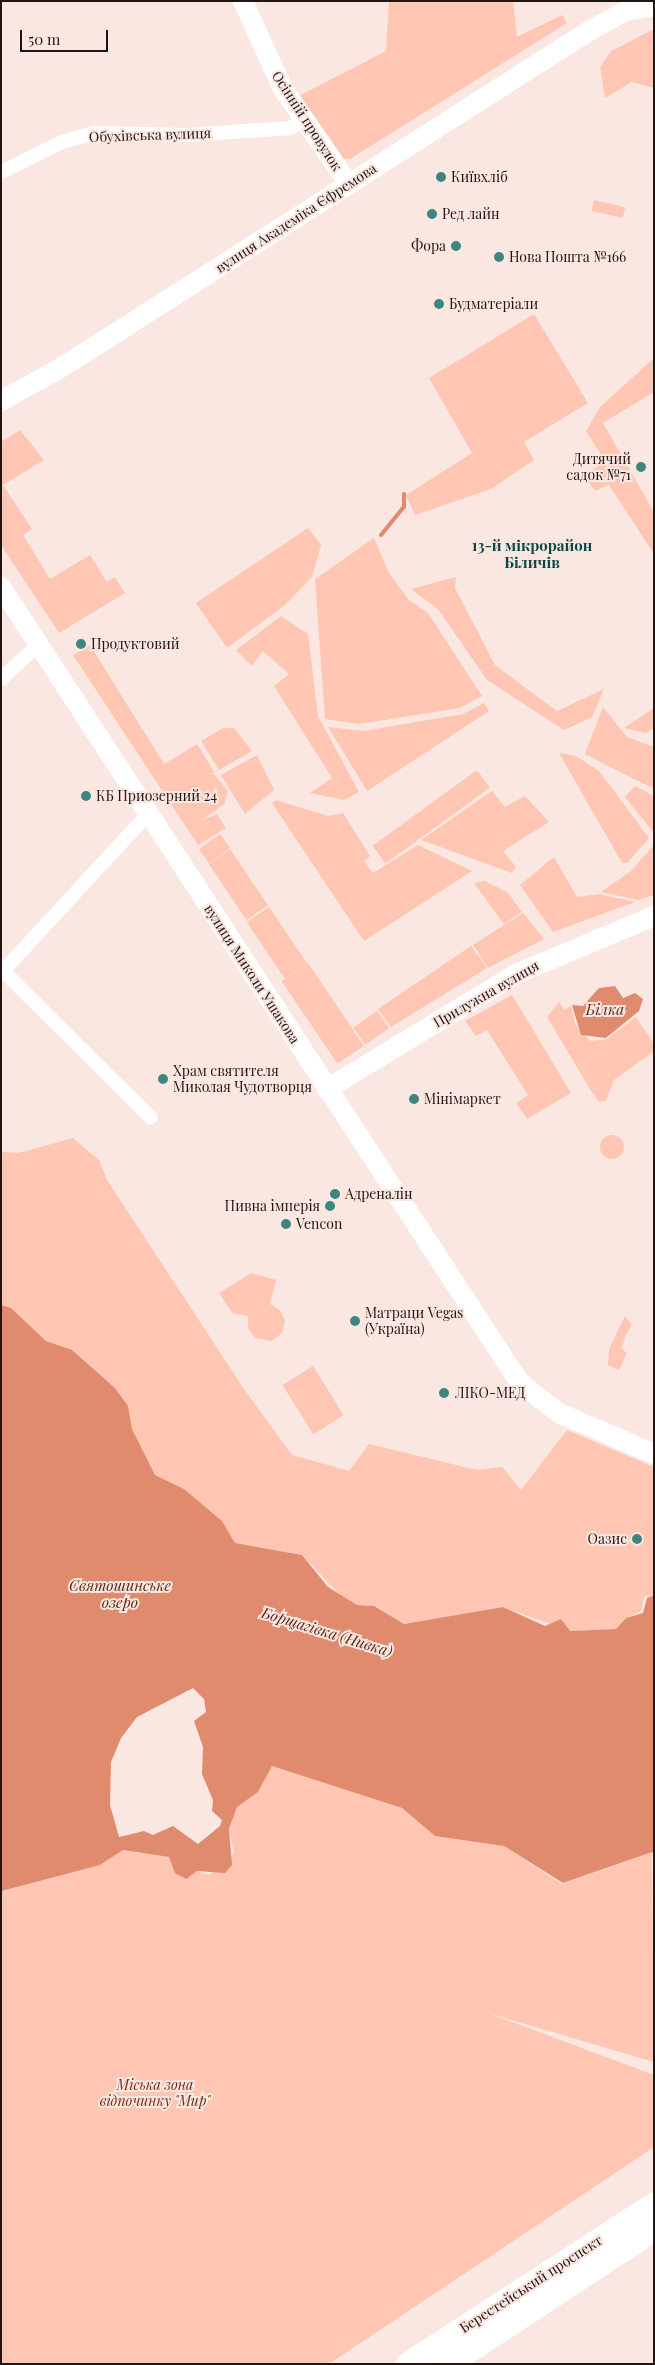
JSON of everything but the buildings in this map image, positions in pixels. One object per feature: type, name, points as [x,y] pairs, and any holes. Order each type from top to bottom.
[{"type":"highway","name":"Берестейський проспект","points":[[408,2364],[654,2204]]},
{"type":"highway","name":"Берестейський проспект","points":[[448,2364],[654,2228]]},
{"type":"street","name":"Осінній провулок","points":[[243,1],[282,87],[349,184]]},
{"type":"street","name":"вулиця Академіка Єфремова","points":[[589,32],[613,1]]},
{"type":"street","name":"вулиця Академіка Єфремова","points":[[1,401],[64,366],[589,32],[626,11],[654,6]]},
{"type":"street","name":"Обухівська вулиця","points":[[1,172],[62,142],[94,133],[187,135],[290,128],[305,120]]},
{"type":"street","name":"вулиця Миколи Ушакова","points":[[1,587],[520,1383],[559,1413],[654,1454]]},
{"type":"street","points":[[1,678],[39,644]]},
{"type":"street","points":[[148,814],[3,969],[151,1118]]},
{"type":"street","name":"Прилужна вулиця","points":[[327,1089],[516,974],[654,916]]},
{"type":"green space","points":[[389,1],[513,1],[517,37],[562,15],[567,23],[350,159],[343,159],[295,98],[386,51]]},
{"type":"green space","points":[[654,29],[654,88],[632,82],[605,98],[600,67],[611,51]]},
{"type":"green space","points":[[594,200],[625,207],[623,218],[592,211]]},
{"type":"green space","points":[[534,314],[588,403],[524,442],[534,460],[491,489],[415,515],[406,495],[472,453],[429,378]]},
{"type":"green space","points":[[654,358],[654,392],[603,423],[654,512],[654,554],[609,485],[595,491],[584,476],[605,461],[586,431],[600,407]]},
{"type":"green space","points":[[20,430],[44,460],[3,485],[32,529],[23,535],[50,579],[90,555],[107,582],[115,577],[125,593],[59,633],[1,545],[1,442]]},
{"type":"green space","points":[[308,528],[321,545],[312,577],[285,605],[227,648],[196,603]]},
{"type":"green space","points":[[374,538],[389,573],[408,599],[428,613],[482,696],[460,708],[359,724],[325,719],[315,579]]},
{"type":"green space","points":[[456,577],[455,588],[495,665],[557,711],[604,689],[592,717],[564,730],[487,680],[438,609],[411,589]]},
{"type":"green space","points":[[281,616],[308,634],[318,716],[359,792],[344,800],[310,793],[332,778],[274,686],[289,674],[263,651],[252,666],[236,650]]},
{"type":"green space","points":[[90,645],[164,764],[197,744],[215,773],[205,773],[214,774],[228,791],[224,804],[201,821],[217,814],[226,828],[198,845],[73,655]]},
{"type":"green space","points":[[484,703],[489,711],[367,791],[328,727],[364,731],[463,714]]},
{"type":"green space","points":[[603,707],[627,737],[654,747],[654,789],[585,754]]},
{"type":"green space","points":[[654,708],[654,728],[646,733],[624,728]]},
{"type":"green space","points":[[223,728],[234,728],[252,751],[219,770],[201,741]]},
{"type":"green space","points":[[559,753],[576,756],[599,771],[649,838],[627,863],[622,863]]},
{"type":"green space","points":[[257,755],[274,790],[245,814],[221,775]]},
{"type":"green space","points":[[477,770],[490,788],[386,864],[373,846]]},
{"type":"green space","points":[[635,786],[654,796],[654,833],[625,797]]},
{"type":"green space","points":[[492,791],[505,807],[525,796],[549,822],[503,851],[516,867],[512,873],[421,840]]},
{"type":"green space","points":[[276,800],[328,816],[343,813],[370,856],[364,861],[373,873],[418,845],[472,871],[364,941],[272,803]]},
{"type":"green space","points":[[220,834],[230,848],[209,863],[199,849]]},
{"type":"green space","points":[[654,845],[654,895],[638,900],[601,892],[631,871]]},
{"type":"green space","points":[[230,849],[268,905],[246,920],[208,864]]},
{"type":"green space","points":[[554,857],[577,897],[599,894],[635,902],[553,932],[520,885]]},
{"type":"green space","points":[[485,881],[507,892],[522,912],[504,924],[474,883]]},
{"type":"green space","points":[[269,907],[307,963],[285,978],[247,922]]},
{"type":"green space","points":[[523,913],[544,939],[488,968],[473,945]]},
{"type":"green space","points":[[471,946],[487,968],[391,1027],[378,1009]]},
{"type":"green space","points":[[308,963],[364,1046],[337,1064],[281,981]]},
{"type":"green space","points":[[512,995],[571,1093],[527,1119],[516,1103],[528,1095],[487,1030],[476,1036],[465,1021]]},
{"type":"green space","points":[[559,1002],[564,1010],[571,1006],[575,1024],[590,1041],[607,1039],[636,1017],[654,1044],[654,1051],[614,1080],[606,1101],[599,1102],[547,1017]]},
{"type":"green space","points":[[377,1011],[389,1028],[365,1045],[353,1028]]},
{"type":"green space","points":[[612,1135],[617,1136],[623,1142],[623,1152],[617,1158],[612,1159],[607,1158],[601,1152],[600,1147],[601,1142],[607,1136]]},
{"type":"green space","points":[[73,1138],[99,1160],[107,1180],[244,1389],[292,1455],[349,1471],[369,1444],[477,1470],[502,1467],[521,1490],[567,1430],[654,1467],[654,1594],[644,1597],[641,1611],[626,1618],[616,1629],[570,1631],[503,1607],[404,1624],[374,1606],[357,1605],[340,1595],[302,1555],[235,1543],[222,1521],[184,1489],[155,1475],[132,1429],[128,1406],[115,1388],[72,1350],[46,1341],[11,1308],[1,1305],[1,1152],[19,1153]]},
{"type":"green space","points":[[251,1273],[276,1280],[270,1304],[280,1310],[285,1321],[282,1333],[272,1341],[255,1338],[248,1328],[248,1316],[232,1313],[219,1293]]},
{"type":"green space","points":[[625,1316],[632,1325],[625,1336],[622,1349],[627,1353],[619,1370],[608,1365],[609,1349]]},
{"type":"green space","points":[[313,1366],[344,1415],[313,1434],[282,1385]]},
{"type":"green space","name":"Міська зона відпочинку \"Мир\"","points":[[272,1766],[402,1808],[435,1836],[504,1846],[562,1884],[652,1852],[654,2062],[488,2013],[654,2075],[654,2147],[329,2364],[1,2364],[1,1888],[100,1865],[123,1850],[169,1857],[174,1864],[209,1875],[234,1853],[229,1829],[237,1807],[258,1792]]},
{"type":"water","name":"Білка","points":[[615,986],[623,998],[635,993],[643,999],[639,1011],[606,1038],[581,1035],[572,1005],[583,1006],[599,988]]},
{"type":"water","name":"Святошинське озеро","points":[[1,1305],[11,1308],[46,1341],[72,1350],[115,1388],[128,1406],[132,1429],[155,1475],[184,1489],[222,1521],[235,1543],[302,1555],[328,1587],[357,1605],[374,1606],[404,1624],[503,1607],[545,1626],[561,1619],[570,1631],[616,1629],[626,1618],[643,1613],[647,1598],[654,1595],[654,1856],[652,1852],[563,1883],[504,1846],[435,1836],[402,1808],[272,1766],[258,1792],[237,1807],[229,1829],[232,1865],[225,1873],[197,1871],[186,1879],[175,1873],[169,1857],[123,1850],[100,1865],[1,1891]],"holes":[[[193,1688],[204,1699],[206,1712],[194,1721],[203,1747],[202,1774],[213,1800],[212,1811],[222,1820],[220,1826],[198,1844],[173,1826],[153,1835],[144,1831],[119,1837],[110,1805],[111,1762],[121,1738],[137,1717]]]},
{"type":"waterway","points":[[381,535],[404,507],[404,494]]},
{"type":"place","name":"Київхліб","points":[[441,177]]},
{"type":"place","name":"Ред лайн","points":[[432,214]]},
{"type":"place","name":"Фора","points":[[456,246]]},
{"type":"place","name":"Нова Пошта №166","points":[[499,257]]},
{"type":"place","name":"Будматеріали","points":[[439,304]]},
{"type":"place","name":"Дитячий садок №71","points":[[641,467]]},
{"type":"place","name":"Продуктовий","points":[[81,644]]},
{"type":"place","name":"КБ Приозерний 24","points":[[86,796]]},
{"type":"place","name":"Храм святителя Миколая Чудотворця","points":[[163,1079]]},
{"type":"place","name":"Мінімаркет","points":[[414,1099]]},
{"type":"place","name":"Адреналін","points":[[335,1194]]},
{"type":"place","name":"Пивна імперія","points":[[330,1206]]},
{"type":"place","name":"Vencon","points":[[286,1224]]},
{"type":"place","name":"Матраци Vegas (Україна)","points":[[355,1321]]},
{"type":"place","name":"ЛІКО-МЕД","points":[[444,1393]]},
{"type":"place","name":"Оазис","points":[[637,1539]]},
{"type":"district","name":"13-й мікрорайон Біличів","points":[[532,554]]},
{"type":"water label","name":"Борщагівка (Нивка)","points":[[327,1632]]}]
